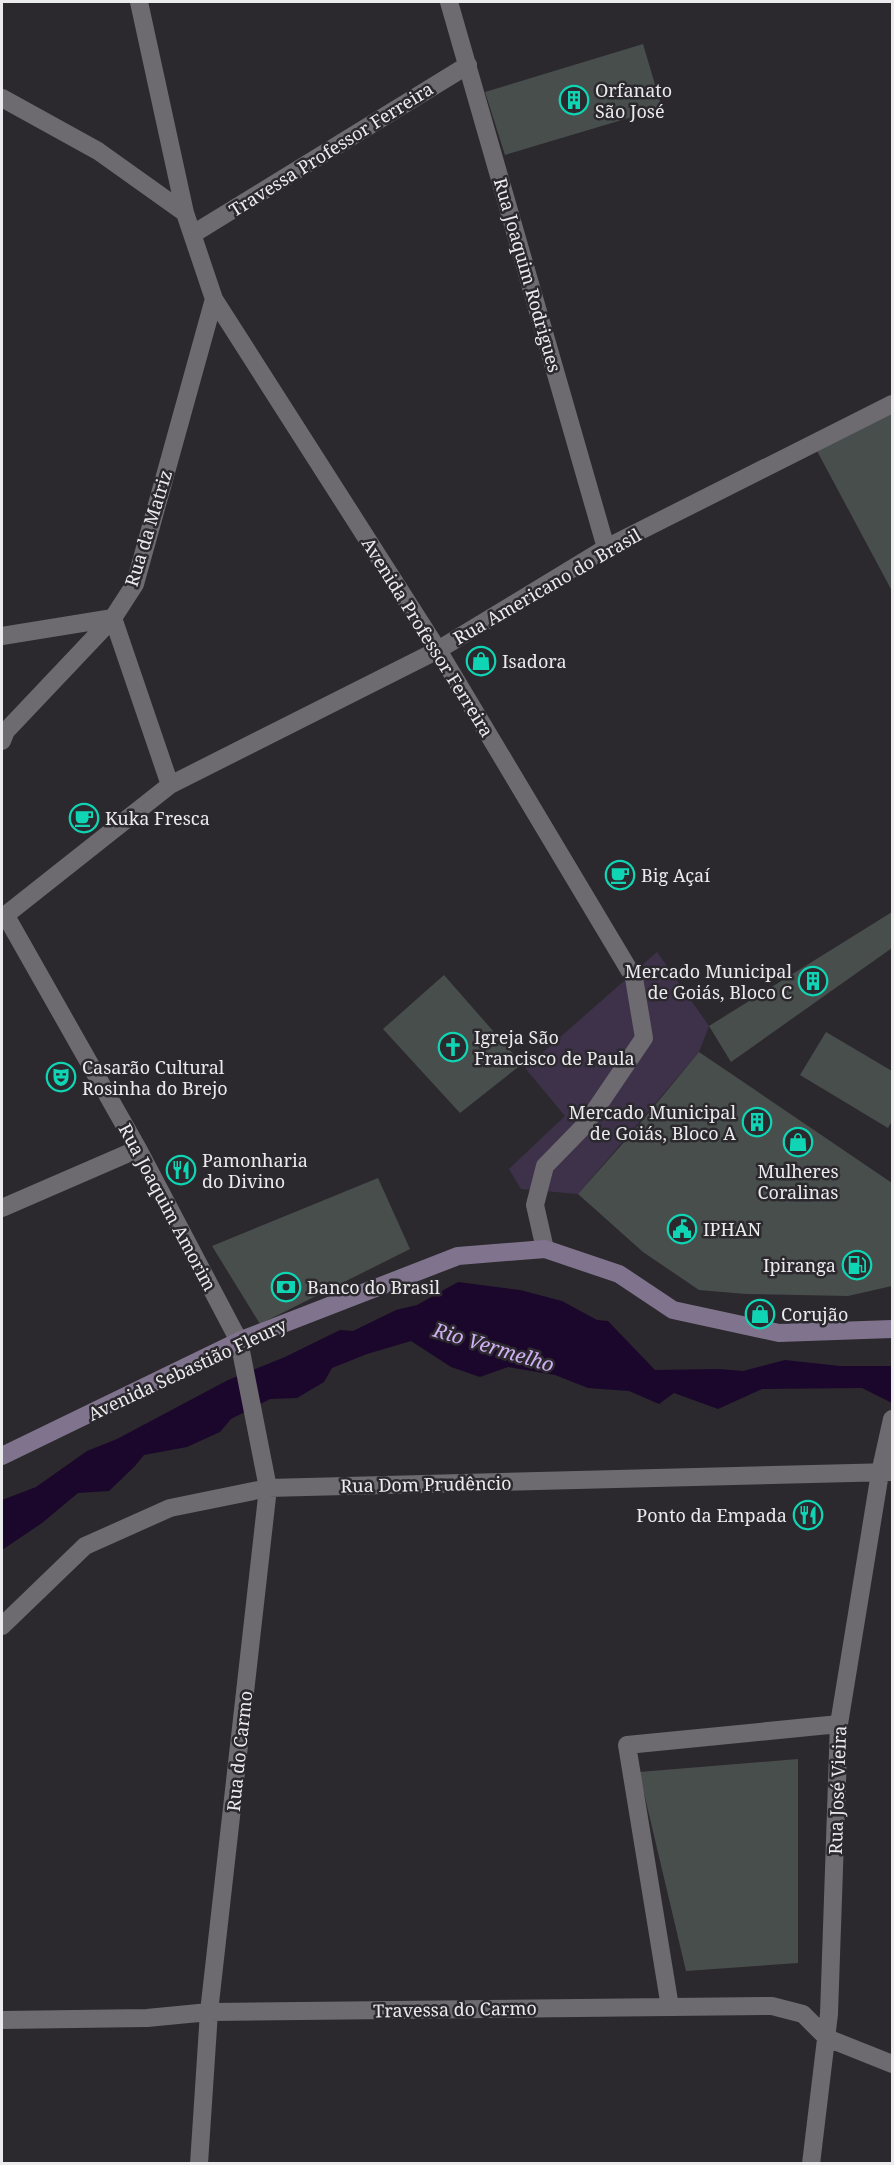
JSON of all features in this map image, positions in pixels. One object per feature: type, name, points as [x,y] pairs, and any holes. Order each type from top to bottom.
[{"type":"street","name":"Avenida Professor Ferreira","points":[[139,2],[185,213],[214,299],[438,650],[634,978],[644,1038],[585,1125],[545,1166],[535,1205],[545,1249]]},
{"type":"street","name":"Rua Joaquim Rodrigues","points":[[449,2],[606,548]]},
{"type":"street","name":"Travessa Professor Ferreira","points":[[193,234],[468,64]]},
{"type":"street","points":[[2,98],[98,151],[185,213]]},
{"type":"street","name":"Rua da Matriz","points":[[2,741],[6,731],[113,618],[135,584],[214,299]]},
{"type":"street","name":"Rua Americano do Brasil","points":[[4,917],[170,784],[438,650],[606,548],[892,404]]},
{"type":"street","points":[[2,636],[113,618],[170,784]]},
{"type":"street","name":"Rua Joaquim Amorim","points":[[4,917],[138,1149],[239,1341]]},
{"type":"street","points":[[4,1201],[138,1149]]},
{"type":"street","name":"Avenida Sebastião Fleury","points":[[2,1456],[239,1341],[458,1256],[545,1249],[619,1274],[673,1310],[779,1333],[892,1329]]},
{"type":"street","name":"Rua do Carmo","points":[[199,2163],[209,2012],[268,1488],[239,1341]]},
{"type":"street","name":"Rua José Vieira","points":[[811,2163],[830,2002],[839,1725],[886,1473],[885,1455],[892,1419]]},
{"type":"street","name":"Rua Dom Prudêncio","points":[[2,1626],[85,1546],[170,1508],[268,1488],[886,1473]]},
{"type":"street","points":[[670,2007],[627,1745],[839,1725]]},
{"type":"street","name":"Travessa do Carmo","points":[[2,2020],[147,2018],[209,2012],[771,2006],[803,2014],[827,2038],[892,2064]]},
{"type":"shaded area","points":[[657,952],[709,1026],[699,1052],[578,1194],[521,1189],[509,1169],[565,1116],[525,1068]]},
{"type":"water","name":"Rio Vermelho","points":[[458,1282],[520,1290],[562,1301],[597,1320],[608,1321],[655,1370],[743,1371],[785,1360],[840,1366],[892,1366],[892,1403],[862,1388],[762,1389],[718,1409],[674,1393],[659,1404],[629,1391],[588,1388],[555,1375],[508,1367],[480,1377],[451,1367],[411,1341],[367,1354],[332,1368],[324,1382],[297,1398],[270,1399],[231,1419],[220,1432],[187,1447],[144,1455],[109,1491],[78,1493],[42,1523],[2,1550],[2,1500],[36,1487],[87,1451],[117,1439],[228,1380],[285,1357],[340,1330],[353,1331],[396,1310],[417,1305]]},
{"type":"building","name":"Orfanato São José","points":[[643,44],[662,108],[505,155],[485,92]]},
{"type":"building","points":[[892,410],[892,591],[817,451]]},
{"type":"building","name":"Mercado Municipal de Goiás, Bloco C","points":[[892,912],[892,948],[731,1062],[709,1026]]},
{"type":"building","name":"Igreja São Francisco de Paula","points":[[444,975],[522,1064],[460,1113],[383,1029]]},
{"type":"building","points":[[826,1032],[892,1071],[892,1121],[888,1128],[800,1075]]},
{"type":"building","points":[[699,1052],[892,1183],[892,1286],[848,1296],[746,1294],[699,1290],[643,1252],[578,1194]]},
{"type":"building","name":"Banco do Brasil","points":[[378,1178],[410,1249],[260,1324],[212,1246]]},
{"type":"building","points":[[798,1759],[798,1963],[686,1971],[639,1772]]},
{"type":"place","name":"Orfanato São José","points":[[574,100]]},
{"type":"place","name":"Isadora","points":[[481,661]]},
{"type":"place","name":"Kuka Fresca","points":[[84,818]]},
{"type":"place","name":"Big Açaí","points":[[620,875]]},
{"type":"place","name":"Mercado Municipal de Goiás, Bloco C","points":[[813,981]]},
{"type":"place","name":"Igreja São Francisco de Paula","points":[[453,1047]]},
{"type":"place","name":"Casarão Cultural Rosinha do Brejo","points":[[61,1077]]},
{"type":"place","name":"Mercado Municipal de Goiás, Bloco A","points":[[757,1122]]},
{"type":"place","name":"Mulheres Coralinas","points":[[798,1142]]},
{"type":"place","name":"Pamonharia do Divino","points":[[181,1170]]},
{"type":"place","name":"IPHAN","points":[[682,1229]]},
{"type":"place","name":"Ipiranga","points":[[857,1265]]},
{"type":"place","name":"Banco do Brasil","points":[[286,1287]]},
{"type":"place","name":"Corujão","points":[[760,1314]]},
{"type":"place","name":"Ponto da Empada","points":[[808,1515]]}]
